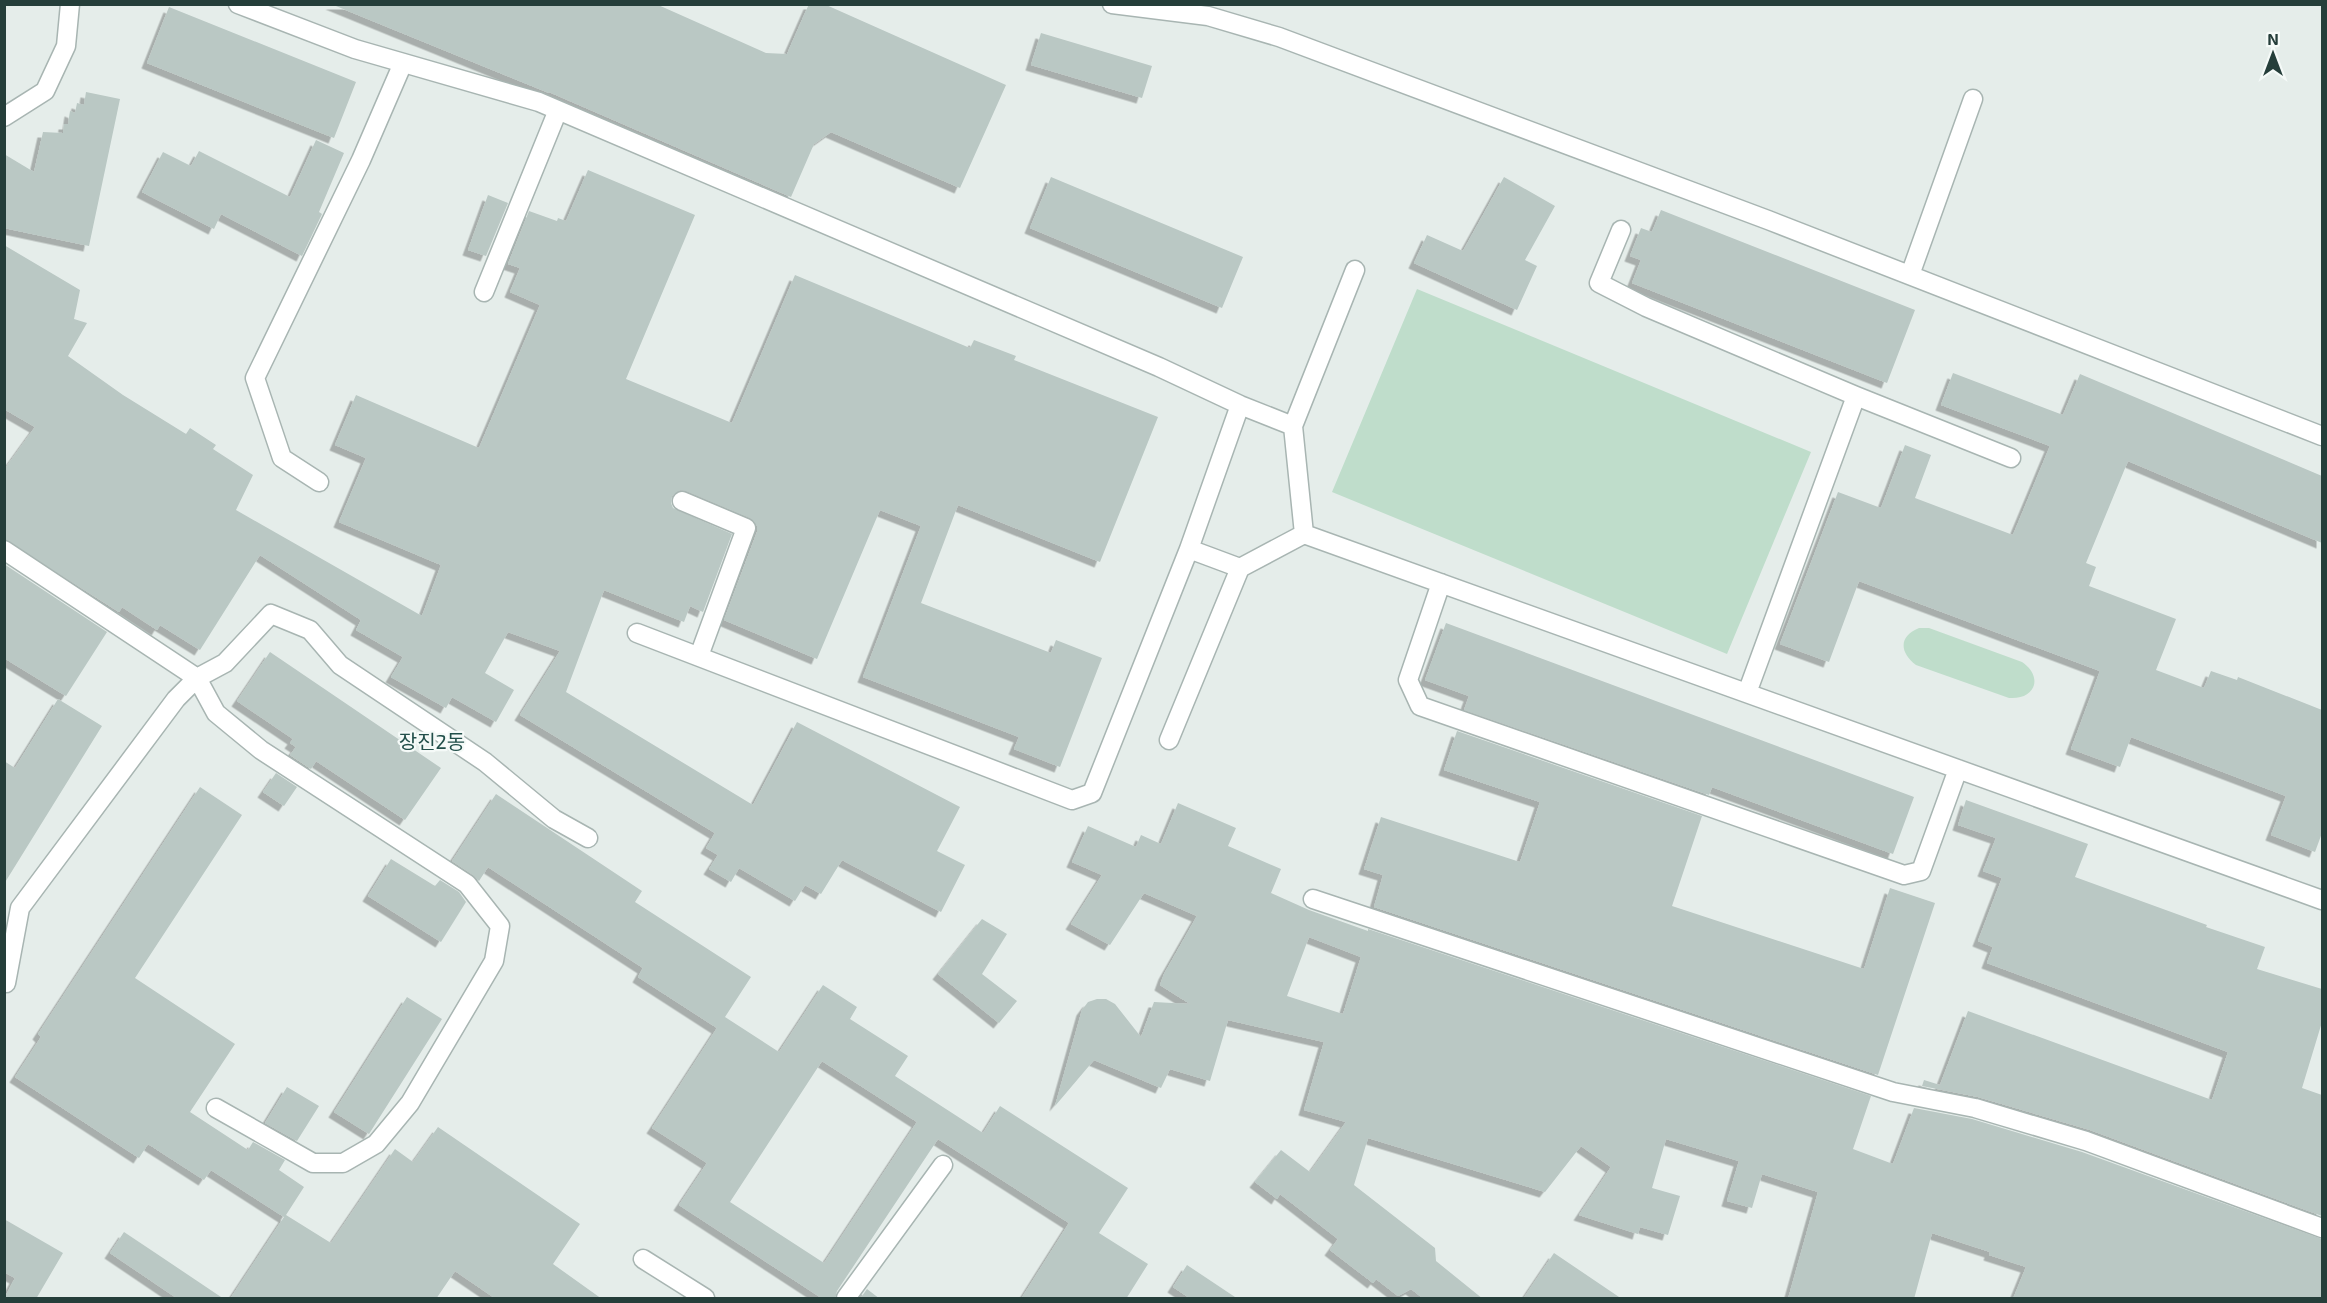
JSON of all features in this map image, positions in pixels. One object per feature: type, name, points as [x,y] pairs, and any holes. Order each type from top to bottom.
[{"type":"street","points":[[4,117],[45,90],[66,46],[70,4]]},
{"type":"street","points":[[238,4],[355,49],[539,102],[1293,426]]},
{"type":"street","points":[[1112,4],[1208,16],[1279,37],[1910,275],[2322,436]]},
{"type":"street","points":[[319,482],[282,458],[255,378],[361,160],[403,63]]},
{"type":"street","points":[[1910,275],[1973,99]]},
{"type":"street","points":[[483,292],[558,110]]},
{"type":"street","points":[[1621,230],[1599,283],[1646,307],[1856,396],[2011,458]]},
{"type":"street","points":[[1304,534],[1293,426],[1355,270]]},
{"type":"street","points":[[1746,693],[1856,396]]},
{"type":"street","points":[[637,633],[1072,800],[1092,793],[1189,549],[1240,405]]},
{"type":"street","points":[[682,501],[746,528],[699,656]]},
{"type":"street","points":[[1169,740],[1240,568],[1304,534],[2322,900]]},
{"type":"street","points":[[1189,549],[1240,568]]},
{"type":"street","points":[[4,550],[196,678],[216,714],[252,743],[467,884],[500,926],[494,961],[410,1103],[376,1144],[343,1163],[313,1163],[216,1107]]},
{"type":"street","points":[[1441,583],[1408,680],[1420,706],[1904,875],[1921,872],[1958,768]]},
{"type":"street","points":[[6,983],[20,908],[176,699],[196,678],[225,663],[271,614],[310,630],[340,664],[485,762],[554,819],[588,838]]},
{"type":"street","points":[[1313,899],[1893,1092],[1975,1107],[2086,1141],[2322,1228]]},
{"type":"street","points":[[846,1299],[943,1165]]},
{"type":"street","points":[[643,1259],[705,1299]]},
{"type":"green space","points":[[1417,289],[1811,452],[1727,654],[1332,492]]},
{"type":"green space","points":[[1919,628],[1929,628],[2022,662],[2033,674],[2034,686],[2025,695],[2009,698],[1916,665],[1906,655],[1904,645],[1908,635]]},
{"type":"building","points":[[331,4],[656,4],[766,53],[787,54],[809,4],[824,4],[1006,85],[960,188],[831,132],[814,144],[791,197],[549,92]]},
{"type":"building","points":[[169,7],[356,82],[334,138],[147,63]]},
{"type":"building","points":[[1041,33],[1152,66],[1142,98],[1031,65]]},
{"type":"building","points":[[86,92],[120,99],[89,246],[4,228],[4,154],[34,172],[43,132],[63,133],[64,124],[68,124],[70,111],[75,113],[77,103],[84,105]]},
{"type":"building","points":[[316,140],[344,153],[319,212],[322,214],[302,256],[221,214],[214,229],[142,192],[163,152],[191,166],[199,151],[290,197]]},
{"type":"building","points":[[588,170],[695,215],[626,379],[732,423],[795,275],[970,348],[974,340],[1016,356],[1014,360],[1158,417],[1100,562],[958,505],[921,603],[1051,653],[1056,640],[1102,658],[1060,767],[1014,749],[1019,737],[863,677],[921,526],[880,510],[817,659],[724,620],[757,532],[757,526],[750,518],[686,491],[680,490],[672,496],[673,508],[732,534],[703,612],[690,606],[684,622],[604,590],[566,692],[753,805],[797,722],[960,807],[937,851],[965,865],[941,912],[842,860],[821,894],[805,885],[795,901],[739,868],[731,882],[709,869],[718,855],[706,848],[715,833],[520,715],[560,651],[508,632],[485,673],[514,690],[496,722],[452,697],[446,708],[391,677],[403,657],[356,630],[361,620],[260,555],[200,650],[160,625],[157,630],[122,607],[119,612],[4,539],[4,470],[35,427],[4,409],[4,245],[80,290],[74,319],[87,323],[68,356],[123,395],[186,434],[190,428],[216,445],[213,449],[253,475],[236,510],[422,616],[441,565],[339,522],[366,458],[335,445],[356,395],[479,448],[540,305],[510,292],[520,268],[508,264],[529,211],[557,221],[558,218],[566,221]]},
{"type":"building","points":[[1051,177],[1243,257],[1222,308],[1030,228]]},
{"type":"building","points":[[1504,177],[1555,206],[1525,260],[1537,266],[1517,310],[1414,263],[1427,235],[1463,251]]},
{"type":"building","points":[[488,195],[508,203],[486,256],[468,250]]},
{"type":"building","points":[[1661,210],[1915,310],[1887,383],[1632,283],[1641,260],[1630,256],[1641,228],[1652,232]]},
{"type":"building","points":[[1953,373],[2063,415],[2080,374],[2322,476],[2322,543],[2128,461],[2086,563],[2096,567],[2089,586],[2176,619],[2156,670],[2204,688],[2211,671],[2237,680],[2238,677],[2322,710],[2322,833],[2315,852],[2271,835],[2286,796],[2131,737],[2120,767],[2071,749],[2100,671],[1859,581],[1829,662],[1780,644],[1838,492],[1881,508],[1905,445],[1931,455],[1915,498],[2013,535],[2050,446],[1941,405]]},
{"type":"building","points":[[4,564],[107,632],[66,696],[4,658]]},
{"type":"building","points":[[1446,623],[1914,797],[1893,854],[1712,787],[1709,795],[1464,710],[1469,696],[1425,680]]},
{"type":"building","points":[[270,652],[441,768],[405,820],[316,761],[311,769],[290,755],[296,747],[290,743],[293,739],[237,701]]},
{"type":"building","points":[[58,699],[102,726],[4,884],[4,761],[15,768]]},
{"type":"building","points":[[1457,731],[1702,816],[1672,906],[1864,969],[1890,888],[1935,903],[1878,1075],[1374,907],[1383,875],[1364,869],[1381,817],[1520,862],[1540,802],[1444,770]]},
{"type":"building","points":[[276,773],[297,787],[284,806],[263,792]]},
{"type":"building","points":[[200,787],[242,815],[135,978],[235,1044],[190,1112],[248,1150],[253,1142],[285,1160],[279,1170],[304,1187],[286,1215],[331,1243],[395,1149],[413,1162],[438,1127],[580,1224],[553,1264],[602,1299],[496,1299],[455,1271],[436,1299],[230,1299],[284,1217],[211,1170],[204,1180],[148,1144],[139,1158],[15,1077],[41,1037],[38,1034]]},
{"type":"building","points":[[496,794],[642,891],[635,902],[751,977],[725,1017],[779,1052],[823,985],[857,1007],[850,1019],[908,1056],[895,1076],[983,1133],[1000,1106],[1128,1188],[1099,1233],[1148,1264],[1126,1299],[1021,1299],[1069,1223],[938,1139],[837,1291],[835,1299],[823,1299],[679,1205],[707,1163],[652,1128],[717,1028],[638,977],[643,968],[488,867],[479,881],[452,861]],"holes":[[[822,1061],[917,1122],[824,1263],[730,1202]]]},
{"type":"building","points":[[1966,800],[2088,844],[2075,877],[2265,947],[2257,969],[2322,989],[2322,1022],[2302,1088],[2322,1095],[2322,1216],[2090,1130],[1978,1097],[1922,1086],[1924,1080],[1940,1085],[1968,1011],[2212,1100],[2228,1052],[1987,963],[1993,947],[1978,941],[2002,878],[1983,871],[1996,838],[1958,825]]},
{"type":"building","points":[[1178,803],[1236,828],[1228,846],[1281,869],[1271,893],[1309,910],[1871,1096],[1853,1149],[1893,1164],[1914,1108],[1972,1119],[2082,1152],[2322,1239],[2322,1299],[2013,1299],[2026,1267],[1989,1255],[1990,1252],[1932,1233],[1914,1299],[1788,1299],[1818,1192],[1762,1174],[1752,1208],[1727,1201],[1739,1161],[1666,1139],[1652,1188],[1680,1196],[1668,1235],[1640,1227],[1638,1234],[1579,1215],[1611,1167],[1581,1146],[1545,1192],[1368,1138],[1354,1185],[1435,1248],[1436,1261],[1483,1299],[1424,1299],[1411,1289],[1398,1296],[1376,1279],[1373,1283],[1330,1250],[1338,1239],[1280,1194],[1277,1199],[1255,1182],[1281,1150],[1310,1172],[1346,1122],[1304,1110],[1324,1042],[1228,1020],[1210,1081],[1170,1069],[1161,1088],[1094,1060],[1055,1106],[1082,1010],[1088,1002],[1106,999],[1115,1004],[1141,1037],[1154,1002],[1190,1004],[1160,985],[1197,916],[1144,893],[1110,945],[1071,924],[1102,875],[1072,862],[1088,826],[1136,847],[1141,835],[1161,844]],"holes":[[[1309,937],[1361,957],[1343,1014],[1287,996]]]},
{"type":"building","points":[[391,859],[435,886],[440,880],[459,892],[466,902],[441,942],[368,896]]},
{"type":"building","points":[[982,919],[1007,934],[982,974],[1017,1001],[999,1023],[938,974]]},
{"type":"building","points":[[407,997],[442,1019],[369,1134],[334,1112]]},
{"type":"building","points":[[287,1087],[319,1106],[297,1141],[265,1123]]},
{"type":"building","points":[[4,1219],[63,1253],[36,1299],[4,1299],[15,1278],[4,1272]]},
{"type":"building","points":[[124,1232],[224,1299],[178,1299],[110,1253]]},
{"type":"building","points":[[1554,1253],[1622,1299],[1523,1299]]},
{"type":"building","points":[[1187,1265],[1238,1299],[1191,1299],[1173,1287]]},
{"type":"building","points":[[867,1289],[880,1299],[860,1299]]},
{"type":"district","name":"장진2동","points":[[432,741]]}]
